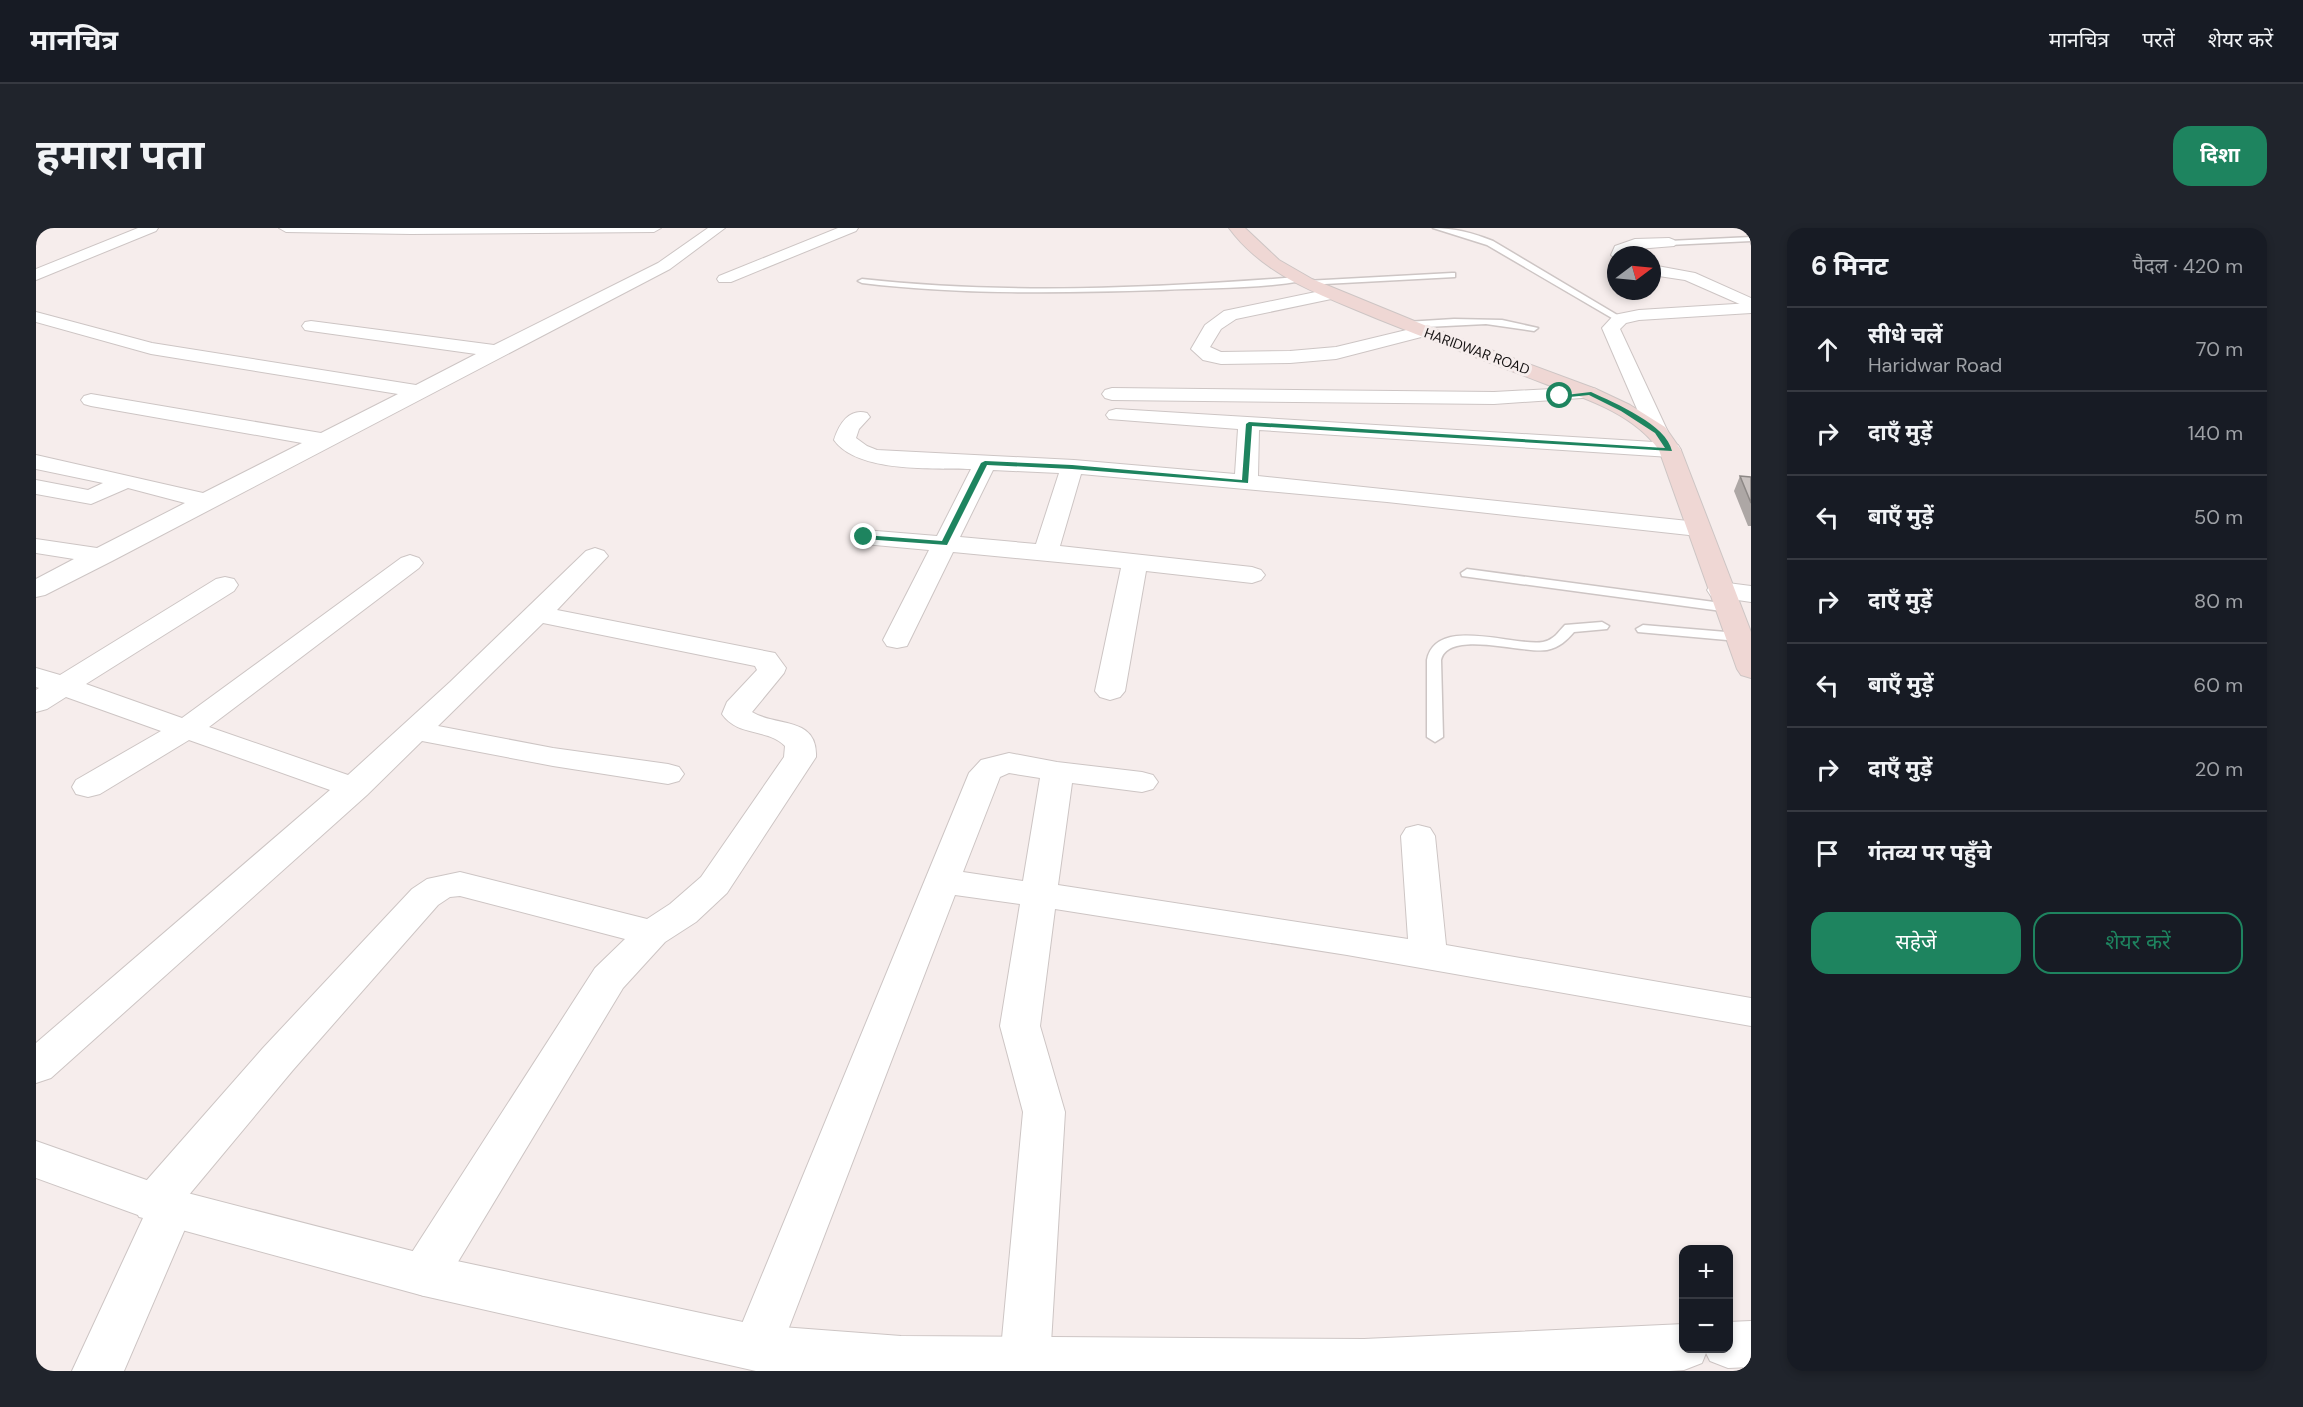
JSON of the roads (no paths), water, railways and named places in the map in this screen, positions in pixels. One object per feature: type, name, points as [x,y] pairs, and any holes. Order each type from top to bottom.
[{"type":"main road","name":"HARIDWAR ROAD","points":[[1236,228],[1273,263],[1302,281],[1415,328],[1589,393],[1623,410],[1657,432],[1670,450],[1751,669]]},
{"type":"street","points":[[36,275],[151,228]]},
{"type":"street","points":[[286,228],[654,228]]},
{"type":"street","points":[[36,589],[648,275],[718,228]]},
{"type":"street","points":[[725,279],[851,228]]},
{"type":"street","points":[[1624,246],[1669,243]]},
{"type":"street","points":[[1661,272],[1689,276],[1751,306]]},
{"type":"street","points":[[1661,275],[1675,274]]},
{"type":"street","points":[[1330,294],[1230,315],[1211,327],[1200,348],[1210,356],[1221,358],[1312,356],[1336,353],[1415,328]]},
{"type":"street","points":[[1657,432],[1611,328],[1620,319],[1639,315],[1751,306]]},
{"type":"street","points":[[36,317],[151,348],[418,391]]},
{"type":"street","points":[[311,326],[496,351]]},
{"type":"street","points":[[1112,394],[1494,398],[1589,393]]},
{"type":"street","points":[[91,400],[324,440]]},
{"type":"street","points":[[1116,415],[1670,450]]},
{"type":"street","points":[[860,417],[849,427],[845,440],[859,451],[874,456],[1072,467],[1246,482],[1494,505],[1698,529]]},
{"type":"street","points":[[1246,482],[1249,424]]},
{"type":"street","points":[[36,462],[206,501]]},
{"type":"street","points":[[897,640],[985,463]]},
{"type":"street","points":[[1046,552],[1072,467]]},
{"type":"street","points":[[36,487],[91,497],[126,481]]},
{"type":"street","points":[[864,537],[1046,552],[1252,575]]},
{"type":"street","points":[[36,546],[103,556]]},
{"type":"street","points":[[36,1067],[355,788],[416,732],[595,556]]},
{"type":"street","points":[[1110,691],[1135,562]]},
{"type":"street","points":[[88,787],[186,729],[410,563]]},
{"type":"street","points":[[36,703],[50,682],[225,585]]},
{"type":"street","points":[[1725,599],[1751,594]]},
{"type":"street","points":[[424,1275],[609,978],[652,933],[682,913],[714,885],[800,757],[802,749],[800,741],[793,734],[746,722],[737,714],[738,708],[770,673],[772,668],[765,659],[538,614]]},
{"type":"street","points":[[50,682],[355,788]]},
{"type":"street","points":[[416,732],[553,757],[668,774]]},
{"type":"street","points":[[757,1348],[985,773],[992,767],[1009,763],[1057,772],[1142,782]]},
{"type":"street","points":[[1025,1360],[1044,1112],[1038,1083],[1023,1047],[1020,1026],[1057,772]]},
{"type":"street","points":[[1418,836],[1428,955]]},
{"type":"street","points":[[941,881],[1428,955],[1751,1012]]},
{"type":"street","points":[[98,1371],[163,1205],[278,1059],[425,897],[440,887],[460,884],[652,933]]},
{"type":"street","points":[[36,1159],[163,1205],[424,1275],[757,1348],[901,1360],[1025,1360],[1112,1366],[1364,1363],[1679,1347]]},
{"type":"street","points":[[1733,1345],[1751,1344]]},
{"type":"lane","points":[[1437,228],[1473,236],[1490,243],[1620,319]]},
{"type":"lane","points":[[1669,243],[1751,239]]},
{"type":"lane","points":[[862,281],[938,289],[1118,289],[1452,275]]},
{"type":"lane","points":[[1415,328],[1486,320],[1534,328]]},
{"type":"lane","points":[[1467,573],[1725,599]]},
{"type":"lane","points":[[1435,737],[1434,656],[1444,644],[1464,640],[1541,646],[1558,642],[1570,628],[1602,626]]},
{"type":"lane","points":[[1644,629],[1738,637]]}]
